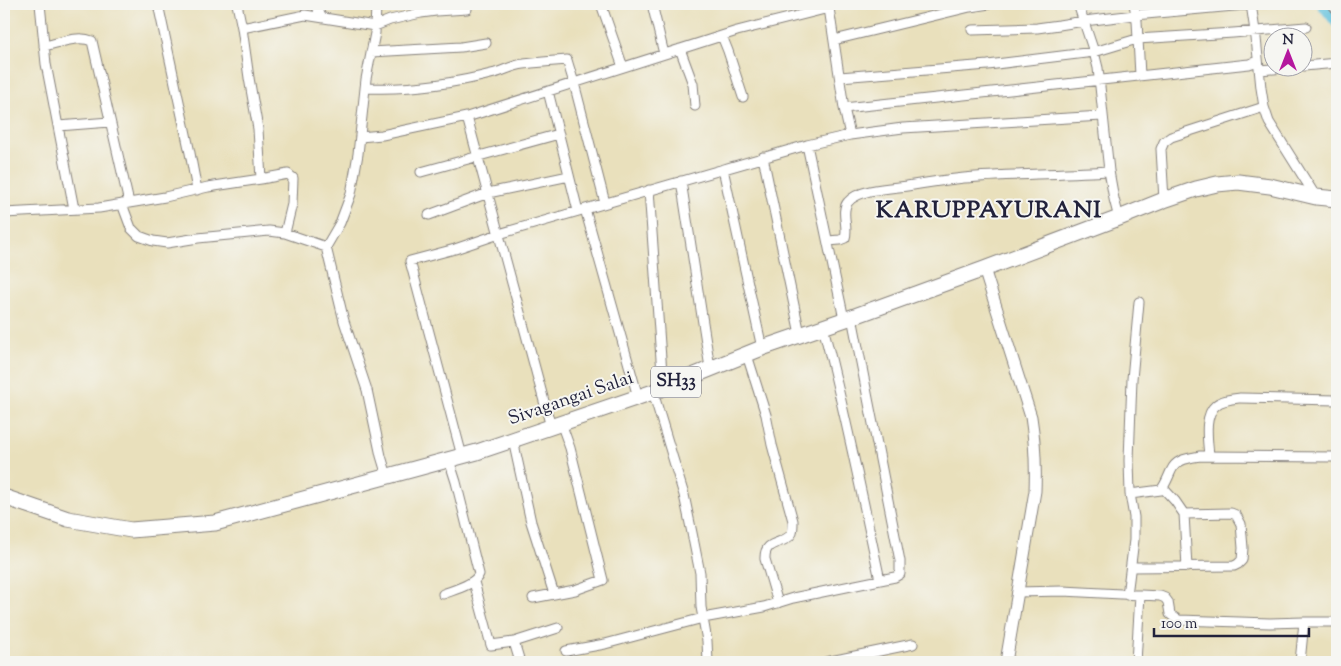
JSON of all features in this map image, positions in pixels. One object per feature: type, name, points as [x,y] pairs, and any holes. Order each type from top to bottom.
[{"type":"main road","name":"Sivagangai Salai","points":[[4,497],[68,519],[131,530],[215,523],[455,458],[513,440],[651,392],[762,348],[984,269],[1196,189],[1238,182],[1270,186],[1316,197],[1337,199]]},
{"type":"street","points":[[40,4],[46,64],[74,209]]},
{"type":"street","points":[[158,4],[190,153],[196,190]]},
{"type":"street","points":[[237,4],[258,129],[261,179]]},
{"type":"street","points":[[316,4],[321,17]]},
{"type":"street","points":[[376,4],[375,26],[351,194],[340,223],[326,247],[344,321],[367,390],[387,476]]},
{"type":"street","points":[[601,4],[623,67]]},
{"type":"street","points":[[652,4],[664,54]]},
{"type":"street","points":[[834,40],[989,4]]},
{"type":"street","points":[[1078,4],[1094,52],[1109,171],[1119,218]]},
{"type":"street","points":[[1134,4],[1137,21],[1140,75]]},
{"type":"street","points":[[1251,4],[1264,107],[1269,122],[1316,197]]},
{"type":"street","points":[[972,30],[1037,28],[1136,15],[1256,4]]},
{"type":"street","points":[[1332,4],[1337,10]]},
{"type":"street","points":[[360,137],[382,135],[467,117],[722,36],[829,6],[844,108],[850,135]]},
{"type":"street","points":[[242,28],[305,15],[375,26],[390,20],[422,13],[466,9]]},
{"type":"street","points":[[840,77],[988,64],[1094,52],[1137,39],[1306,27]]},
{"type":"street","points":[[722,36],[743,97]]},
{"type":"street","points":[[44,46],[85,38],[92,42],[110,122],[125,204],[131,228],[140,236],[153,241],[167,243],[269,231],[285,233],[326,247]]},
{"type":"street","points":[[371,52],[461,47],[486,43]]},
{"type":"street","points":[[680,49],[693,84],[695,106]]},
{"type":"street","points":[[365,88],[392,90],[448,84],[523,64],[567,60],[605,203]]},
{"type":"street","points":[[1314,65],[1337,63]]},
{"type":"street","points":[[844,108],[1249,64],[1264,66]]},
{"type":"street","points":[[548,91],[569,176],[651,392],[684,495],[700,573],[708,662]]},
{"type":"street","points":[[1164,200],[1161,149],[1164,142],[1171,137],[1264,107]]},
{"type":"street","points":[[443,594],[474,582],[479,574],[456,482],[455,458],[410,261],[806,144],[850,135],[913,128],[1102,116]]},
{"type":"street","points":[[467,117],[498,234],[556,425],[570,448],[603,580],[575,590],[533,598]]},
{"type":"street","points":[[58,126],[110,122]]},
{"type":"street","points":[[421,172],[558,134]]},
{"type":"street","points":[[566,651],[605,644],[703,618],[764,607],[793,598],[895,577],[900,574],[900,561],[848,318],[806,144]]},
{"type":"street","points":[[764,157],[800,334]]},
{"type":"street","points":[[723,169],[762,348]]},
{"type":"street","points":[[828,241],[845,238],[847,233],[845,210],[847,203],[862,193],[963,178],[1109,171]]},
{"type":"street","points":[[4,213],[99,208],[288,174],[293,178],[292,204],[285,233]]},
{"type":"street","points":[[430,215],[488,192],[569,176]]},
{"type":"street","points":[[682,181],[710,368]]},
{"type":"street","points":[[649,190],[651,392]]},
{"type":"street","points":[[984,269],[1031,417],[1035,440],[1036,467],[1034,491],[1006,662]]},
{"type":"street","points":[[1128,595],[1134,532],[1128,460],[1139,302]]},
{"type":"street","points":[[824,327],[852,446],[880,580]]},
{"type":"street","points":[[747,355],[766,415],[772,445],[793,521],[791,534],[766,548],[765,553],[765,559],[778,602]]},
{"type":"street","points":[[1209,456],[1208,423],[1211,412],[1217,405],[1227,400],[1240,398],[1337,400]]},
{"type":"street","points":[[513,440],[531,522],[554,594]]},
{"type":"street","points":[[1130,494],[1158,491],[1163,488],[1172,468],[1178,462],[1200,456],[1337,457]]},
{"type":"street","points":[[1163,488],[1184,514],[1187,567]]},
{"type":"street","points":[[1131,567],[1234,566],[1242,560],[1242,524],[1236,515],[1231,513],[1184,514]]},
{"type":"street","points":[[474,582],[491,645],[514,642],[558,628]]},
{"type":"street","points":[[1017,592],[1063,591],[1160,596],[1168,602],[1170,614],[1179,620],[1270,623],[1337,622]]},
{"type":"street","points":[[1136,662],[1140,595]]},
{"type":"street","points":[[1300,662],[1304,622]]},
{"type":"street","points":[[514,642],[520,662]]},
{"type":"street","points":[[826,662],[913,644]]},
{"type":"waterway","points":[[1322,4],[1337,23]]},
{"type":"district","name":"KARUPPAYURANI","points":[[989,211]]}]
